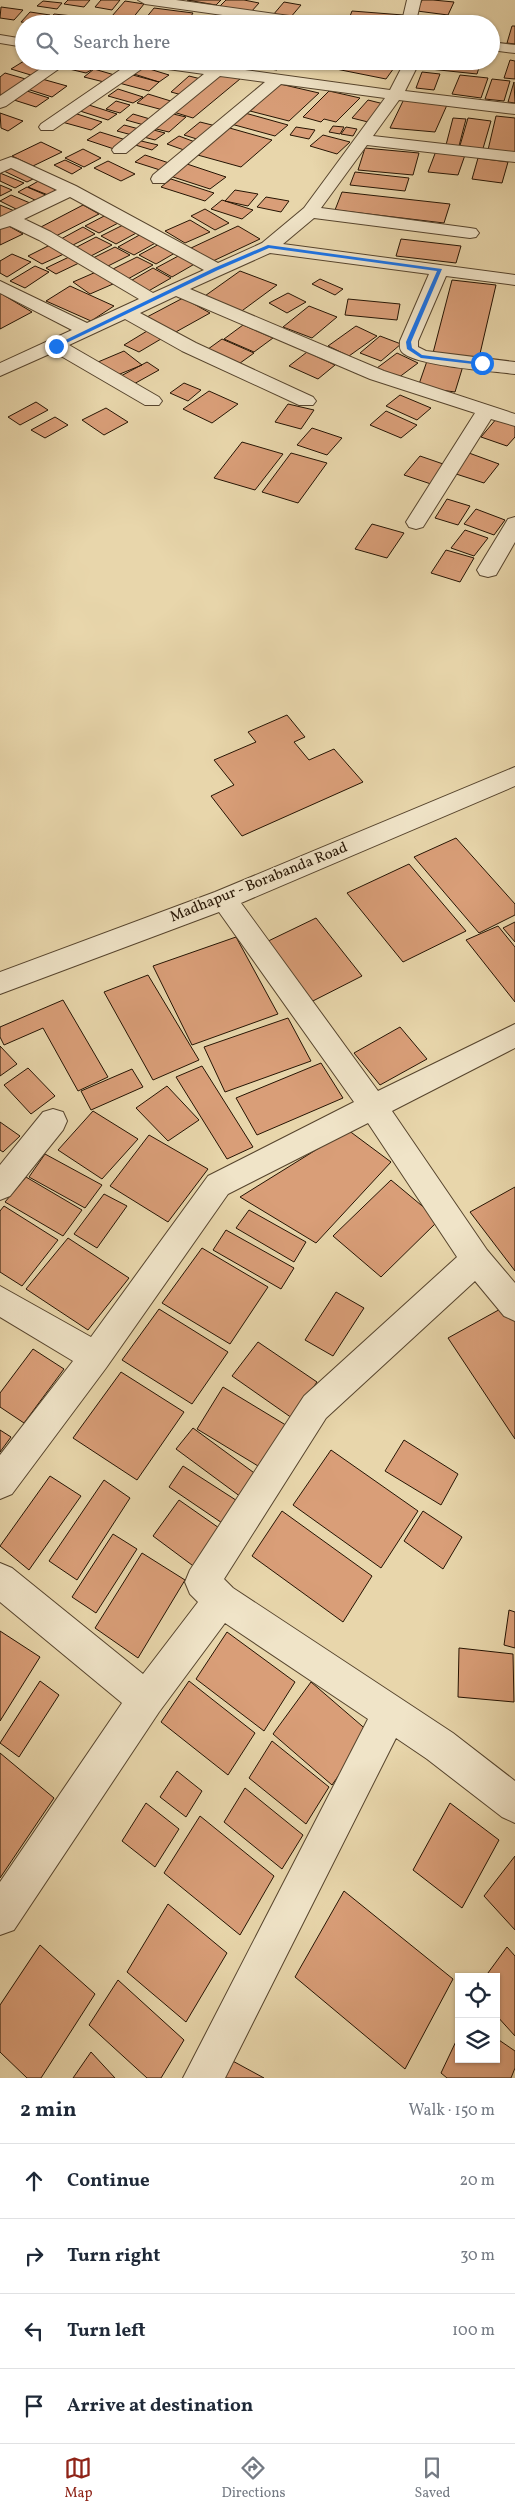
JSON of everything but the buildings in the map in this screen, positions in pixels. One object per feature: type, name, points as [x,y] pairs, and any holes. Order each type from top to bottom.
[{"type":"street","points":[[145,0],[253,15]]},
{"type":"street","points":[[410,15],[414,0]]},
{"type":"street","points":[[198,15],[203,8]]},
{"type":"street","points":[[2,42],[15,43]]},
{"type":"street","points":[[500,47],[515,49]]},
{"type":"street","points":[[0,103],[49,70]]},
{"type":"street","points":[[47,127],[131,70]]},
{"type":"street","points":[[210,70],[515,109]]},
{"type":"street","points":[[0,354],[8,366],[56,346],[127,313],[151,299],[268,247],[310,212],[395,95],[408,70]]},
{"type":"street","points":[[120,150],[216,71]]},
{"type":"street","points":[[159,180],[278,79]]},
{"type":"street","points":[[362,140],[515,157]]},
{"type":"street","points":[[0,168],[11,162],[70,190],[216,269]]},
{"type":"street","points":[[5,221],[70,190]]},
{"type":"street","points":[[310,212],[470,233]]},
{"type":"street","points":[[5,221],[45,236],[151,299]]},
{"type":"street","points":[[268,247],[515,280]]},
{"type":"street","points":[[440,270],[409,342],[409,349],[421,356],[515,368]]},
{"type":"street","points":[[0,286],[88,331]]},
{"type":"street","points":[[174,289],[377,374],[515,420]]},
{"type":"street","points":[[127,313],[189,346],[306,401]]},
{"type":"street","points":[[56,346],[152,401]]},
{"type":"street","points":[[416,522],[486,411]]},
{"type":"street","points":[[488,570],[515,524]]},
{"type":"street","name":"Madhapur - Borabanda Road","points":[[0,983],[224,899],[515,776]]},
{"type":"street","points":[[224,899],[373,1106],[476,1260],[515,1306]]},
{"type":"street","points":[[0,1482],[95,1357],[218,1185],[515,1035]]},
{"type":"street","points":[[0,1187],[53,1121]]},
{"type":"street","points":[[476,1260],[315,1407],[202,1582],[221,1600],[440,1746],[515,1804]]},
{"type":"street","points":[[0,1300],[95,1357]]},
{"type":"street","points":[[0,1580],[146,1699]]},
{"type":"street","points":[[0,1916],[146,1699],[221,1600]]},
{"type":"street","points":[[203,2078],[390,1713]]},
{"type":"route","points":[[56,346],[127,313],[151,299],[268,247],[440,270],[409,342],[409,349],[421,356],[482,363]]}]
